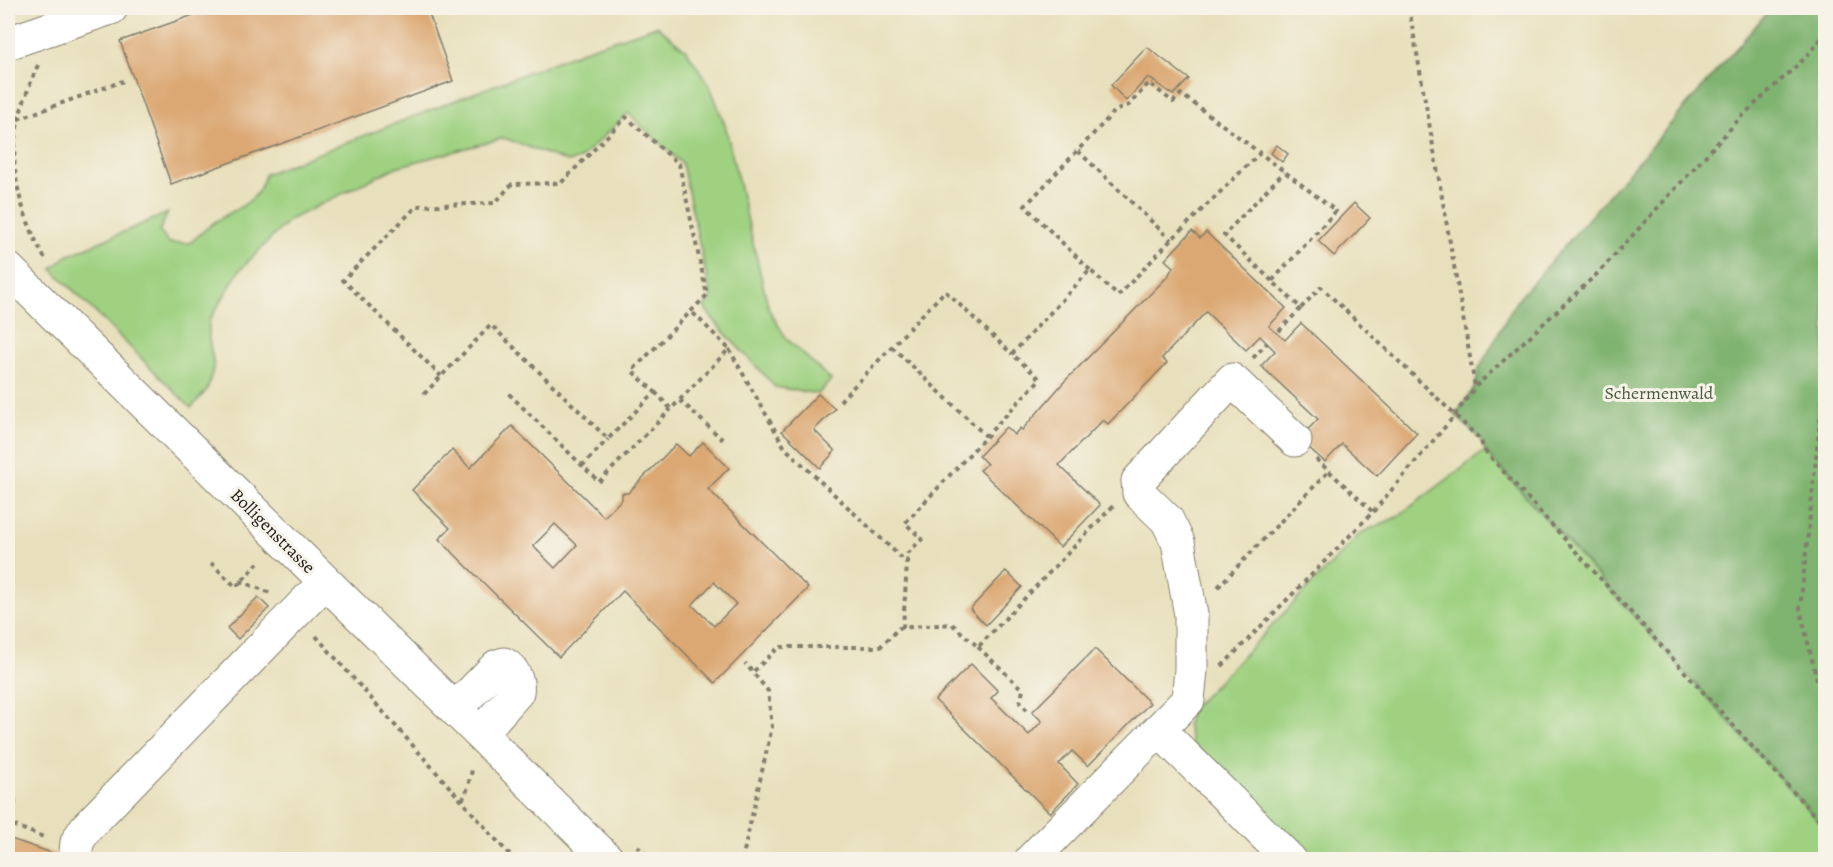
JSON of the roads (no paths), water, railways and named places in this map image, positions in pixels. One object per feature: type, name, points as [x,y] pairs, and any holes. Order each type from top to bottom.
[{"type":"lane","points":[[8,43],[111,8]]},
{"type":"lane","name":"Bolligenstrasse","points":[[8,269],[608,860]]},
{"type":"lane","points":[[1031,860],[1188,700],[1191,670],[1191,615],[1178,542],[1167,520],[1139,493],[1137,484],[1232,380],[1295,440]]},
{"type":"lane","points":[[75,854],[86,828],[325,582]]},
{"type":"lane","points":[[455,709],[497,666],[504,664],[509,667],[516,678],[517,692],[480,734]]},
{"type":"lane","points":[[1159,730],[1290,860]]},
{"type":"park label","name":"Schermenwald","points":[[1659,393]]}]
